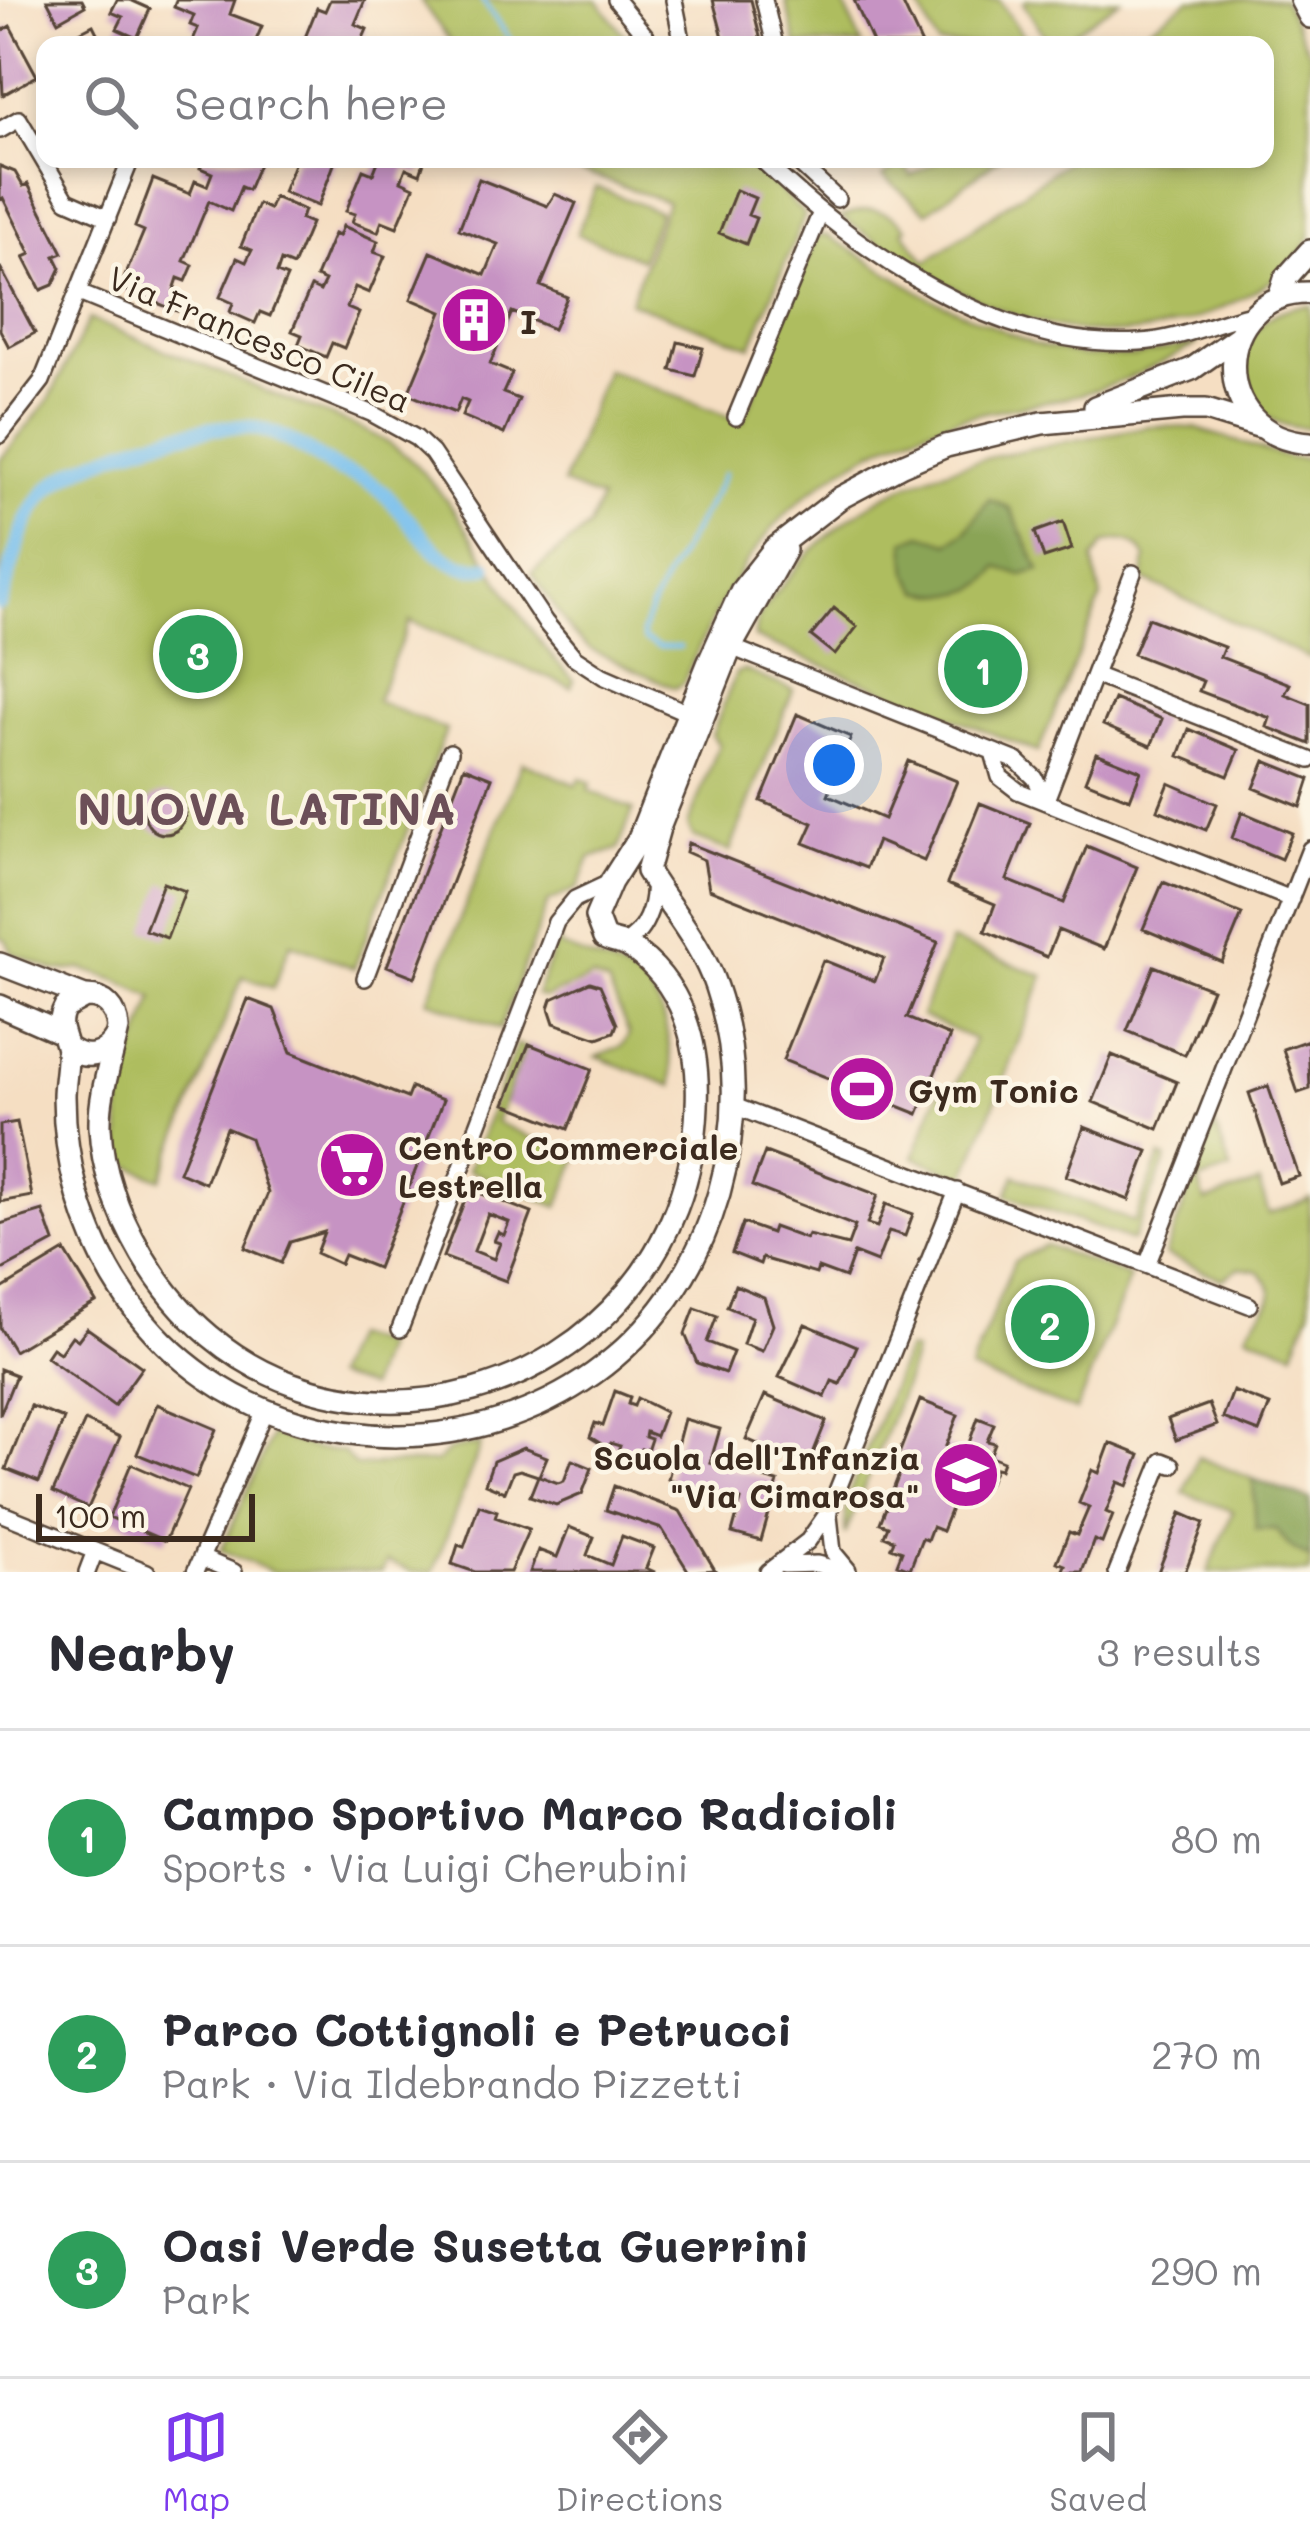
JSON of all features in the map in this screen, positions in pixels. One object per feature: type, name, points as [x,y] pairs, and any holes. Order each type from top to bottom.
[{"type":"street","points":[[616,0],[646,36]]},
{"type":"street","points":[[764,0],[773,36]]},
{"type":"street","points":[[1301,0],[1310,17]]},
{"type":"street","points":[[665,36],[675,6]]},
{"type":"street","points":[[675,6],[681,36]]},
{"type":"street","points":[[0,130],[20,118],[36,146]]},
{"type":"street","points":[[49,168],[67,200],[108,218]]},
{"type":"street","points":[[0,435],[42,381],[127,168]]},
{"type":"street","points":[[770,168],[821,212],[923,280],[986,314],[1042,334],[1090,342],[1143,342],[1256,313],[1279,298],[1310,293]]},
{"type":"street","points":[[804,168],[837,199]]},
{"type":"street","points":[[736,417],[821,212]]},
{"type":"street","points":[[1279,298],[1285,279],[1310,251]]},
{"type":"street","name":"Via Francesco Cilea","points":[[79,293],[371,413],[416,438],[446,472],[558,640],[586,667],[688,713]]},
{"type":"street","points":[[1042,423],[1180,374],[1239,336],[1256,313]]},
{"type":"street","points":[[1239,336],[1232,361],[1234,386],[1244,409],[1261,427]]},
{"type":"street","points":[[599,932],[596,917],[741,591],[756,567],[840,498],[902,465],[988,434],[1042,423],[1155,410],[1206,410],[1261,427],[1282,439],[1310,443]]},
{"type":"street","points":[[560,916],[579,914],[609,942],[632,940],[642,927],[653,897],[650,876],[659,828],[731,646],[796,531]]},
{"type":"street","points":[[1046,800],[1133,573]]},
{"type":"street","points":[[731,646],[993,752],[1028,770],[1046,800]]},
{"type":"street","points":[[1094,675],[1310,760]]},
{"type":"street","points":[[365,979],[451,752]]},
{"type":"street","points":[[993,752],[1000,777],[1007,784],[1291,898]]},
{"type":"street","points":[[1147,1265],[1310,849]]},
{"type":"street","points":[[85,997],[64,1009],[64,1116],[70,1160],[86,1220],[112,1270],[139,1313],[171,1350],[213,1382],[306,1426],[350,1436],[413,1436],[460,1429],[504,1418],[549,1399],[631,1344],[667,1304],[687,1271],[723,1180],[734,1106],[730,1052],[716,986],[694,938],[650,876],[640,866],[617,875],[575,899],[560,916],[400,1329]]},
{"type":"street","points":[[0,964],[100,999],[112,1008],[118,1022],[103,1093],[100,1135],[112,1189],[140,1252],[160,1282],[197,1323],[241,1355],[292,1382],[369,1401],[455,1395],[536,1367],[601,1320],[658,1248],[687,1169],[698,1097],[688,1028],[668,982],[623,943]]},
{"type":"street","points":[[0,1006],[63,1039],[78,1054],[104,1052],[116,1037]]},
{"type":"street","points":[[734,1106],[1249,1305]]},
{"type":"street","points":[[687,1169],[723,1180]]},
{"type":"street","points":[[772,1569],[808,1541],[830,1511],[957,1191]]},
{"type":"street","points":[[112,1270],[140,1252]]},
{"type":"street","points":[[455,1395],[460,1429]]},
{"type":"street","points":[[234,1572],[198,1565],[265,1410]]},
{"type":"street","points":[[1117,1572],[1162,1461],[1172,1465]]},
{"type":"street","points":[[830,1511],[833,1552],[848,1572]]},
{"type":"street","points":[[0,1513],[147,1572]]},
{"type":"street","points":[[87,1572],[94,1551]]},
{"type":"street","points":[[772,1569],[817,1564],[848,1572]]},
{"type":"green space","points":[[420,0],[597,0],[625,36],[446,36]]},
{"type":"green space","points":[[785,0],[842,0],[858,36],[795,36]]},
{"type":"green space","points":[[916,0],[999,0],[1023,36],[934,36]]},
{"type":"green space","points":[[1120,0],[1075,31],[1078,36],[1045,36],[1023,3]]},
{"type":"green space","points":[[1189,0],[1283,0],[1310,54],[1310,237],[1286,270],[1264,286],[1175,325],[1124,333],[1074,330],[1025,318],[978,299],[841,217],[868,210],[891,215],[907,228],[903,231],[926,262],[1057,168],[1274,168],[1274,36],[1137,36]]},
{"type":"green space","points":[[572,168],[756,168],[805,215],[751,346],[630,302],[667,202]]},
{"type":"green space","points":[[907,168],[911,176],[926,168],[986,168],[927,212],[883,176]]},
{"type":"green space","points":[[596,187],[659,212],[641,259],[577,234]]},
{"type":"green space","points":[[827,235],[930,298],[1036,345],[1084,356],[1134,356],[1199,343],[1097,389],[964,417],[910,435],[863,456],[823,482],[758,546],[731,586],[683,683],[675,688],[590,649],[571,632],[532,573],[589,527],[600,499],[563,484],[606,369],[743,422],[817,236]]},
{"type":"green space","points":[[1310,305],[1310,428],[1281,423],[1260,410],[1247,391],[1242,369],[1246,347],[1259,327],[1280,312]]},
{"type":"green space","points":[[89,319],[354,426],[403,453],[458,516],[531,629],[574,680],[571,687],[410,621],[376,701],[446,730],[354,968],[291,943],[273,988],[243,976],[161,1179],[121,1162],[120,1091],[154,997],[82,969],[56,971],[12,953],[0,937],[0,460],[49,400]]},
{"type":"green space","points":[[1149,426],[1195,428],[1288,458],[1310,459],[1310,659],[1143,579],[1146,558],[1134,544],[1117,540],[1105,543],[1093,559],[1101,598],[1038,752],[755,638],[764,608],[822,541],[863,509],[905,486],[998,456]]},
{"type":"green space","points":[[989,499],[1010,508],[1040,570],[1022,575],[998,567],[974,589],[943,594],[920,591],[908,572],[905,541],[922,534],[949,543],[966,531]]},
{"type":"green space","points":[[744,670],[793,690],[730,851],[693,837],[688,825],[719,745],[712,735],[736,673]]},
{"type":"green space","points":[[522,762],[577,785],[580,778],[591,783],[589,790],[633,810],[618,849],[590,858],[578,888],[548,902],[500,1029],[428,1000]]},
{"type":"green space","points":[[559,936],[560,946],[628,974],[653,996],[667,1034],[673,1086],[597,1057],[622,1046],[629,1034],[608,984],[592,978],[544,998],[536,995]]},
{"type":"green space","points":[[951,941],[1044,976],[965,1178],[914,1157],[939,1091],[952,1096],[974,1039],[921,1016]]},
{"type":"green space","points":[[517,1044],[525,1048],[496,1122],[578,1158],[558,1207],[468,1170]]},
{"type":"green space","points":[[1215,1124],[1231,1170],[1199,1181],[1205,1202],[1259,1183],[1269,1214],[1310,1199],[1310,1310],[1294,1351],[1247,1334],[1271,1298],[1258,1271],[1239,1268],[1222,1279],[1165,1255]]},
{"type":"green space","points":[[1160,1157],[1167,1159],[1132,1241],[1007,1195],[1015,1175],[1134,1222]]},
{"type":"green space","points":[[1046,1245],[1130,1277],[1076,1411],[970,1370],[1014,1261]]},
{"type":"green space","points":[[350,1336],[383,1346],[369,1388],[333,1377]]},
{"type":"green space","points":[[907,1349],[914,1352],[907,1378],[845,1535],[846,1501]]},
{"type":"green space","points":[[272,1435],[315,1449],[343,1452],[355,1466],[437,1462],[449,1450],[481,1444],[433,1572],[413,1572],[387,1562],[382,1572],[273,1572],[221,1550]]},
{"type":"green space","points":[[1198,1457],[1253,1479],[1256,1528],[1276,1529],[1289,1546],[1310,1558],[1310,1572],[1208,1572],[1233,1511],[1184,1493]]},
{"type":"green space","points":[[1253,1479],[1310,1500],[1310,1558],[1289,1546],[1276,1529],[1256,1529]]},
{"type":"building","points":[[47,0],[82,0],[85,6],[58,21]]},
{"type":"building","points":[[117,0],[150,9],[138,36],[117,29],[123,17],[111,12]]},
{"type":"building","points":[[176,0],[235,0],[230,14],[262,26],[258,36],[195,36],[198,28],[190,25],[194,15],[174,7]]},
{"type":"building","points":[[330,0],[365,0],[355,24],[367,29],[364,36],[306,36],[317,8],[325,11]]},
{"type":"building","points":[[713,0],[751,0],[760,36],[723,36]]},
{"type":"building","points":[[854,0],[901,0],[918,36],[870,36]]},
{"type":"building","points":[[93,25],[98,36],[72,36]]},
{"type":"building","points":[[10,26],[36,74],[3,95],[0,32]]},
{"type":"building","points":[[0,166],[15,172],[23,186],[28,184],[63,253],[55,256],[61,268],[53,285],[41,290],[24,257],[31,254],[3,198],[0,200]]},
{"type":"building","points":[[200,168],[257,168],[248,190],[241,187],[231,211],[209,201],[184,261],[193,265],[186,281],[178,278],[174,290],[184,294],[177,311],[120,288],[144,231],[135,227],[153,179],[190,194],[195,181],[207,186],[212,173]]},
{"type":"building","points":[[292,168],[333,168],[318,206],[283,192]]},
{"type":"building","points":[[375,168],[406,168],[401,181],[414,187],[397,227],[382,221],[378,232],[352,222],[355,214],[346,211],[363,170],[373,174]]},
{"type":"building","name":"I","points":[[479,179],[547,206],[555,194],[576,203],[541,286],[567,297],[553,329],[512,312],[490,364],[512,373],[503,393],[519,399],[504,434],[462,416],[468,402],[461,399],[455,413],[408,394],[442,312],[411,299],[431,252],[485,275],[498,244],[459,229]]},
{"type":"building","points":[[736,190],[755,198],[748,215],[756,218],[746,244],[719,233]]},
{"type":"building","points":[[274,197],[304,210],[301,219],[311,223],[293,266],[281,261],[277,273],[287,277],[270,316],[260,312],[255,323],[230,312],[233,303],[220,297],[237,258],[246,262],[252,250],[241,246],[258,204],[269,209]]},
{"type":"building","points":[[343,226],[378,241],[374,252],[385,256],[369,293],[355,287],[347,308],[359,313],[344,348],[332,343],[326,357],[298,345],[302,335],[292,331],[311,287],[320,291],[325,281],[316,277],[334,234],[339,236]]},
{"type":"building","points":[[0,267],[35,333],[9,347],[0,330]]},
{"type":"building","points":[[678,342],[703,348],[695,376],[671,370]]},
{"type":"building","points":[[1063,522],[1072,549],[1044,558],[1035,532]]},
{"type":"building","points":[[834,608],[857,627],[835,655],[811,636]]},
{"type":"building","points":[[1148,618],[1224,647],[1220,657],[1290,684],[1285,694],[1310,704],[1310,744],[1267,727],[1270,718],[1199,691],[1203,681],[1133,654]]},
{"type":"building","points":[[1114,699],[1162,719],[1151,746],[1103,725]]},
{"type":"building","points":[[797,714],[851,737],[828,795],[884,819],[908,761],[957,781],[924,861],[877,841],[866,868],[804,843],[813,823],[761,801]]},
{"type":"building","points":[[1189,729],[1239,750],[1228,776],[1179,756]]},
{"type":"building","points":[[1096,753],[1141,771],[1130,799],[1085,781]]},
{"type":"building","points":[[1265,761],[1310,779],[1301,807],[1254,788]]},
{"type":"building","points":[[464,767],[492,778],[415,977],[387,966]]},
{"type":"building","points":[[1169,783],[1217,804],[1206,830],[1158,810]]},
{"type":"building","points":[[165,794],[179,800],[185,814],[179,828],[165,834],[151,828],[145,814],[151,800]]},
{"type":"building","points":[[980,803],[1030,823],[1007,880],[1064,903],[1087,846],[1137,867],[1104,949],[1058,930],[1047,957],[985,931],[995,904],[947,884]]},
{"type":"building","points":[[1242,812],[1292,833],[1281,859],[1232,838]]},
{"type":"building","points":[[688,843],[938,942],[907,1018],[950,1036],[918,1114],[783,1060],[823,960],[875,981],[884,958],[709,889],[704,860],[686,852]]},
{"type":"building","points":[[1163,882],[1242,914],[1222,962],[1143,929]]},
{"type":"building","points":[[163,883],[185,891],[167,938],[145,930]]},
{"type":"building","points":[[1154,966],[1212,989],[1185,1055],[1127,1031]]},
{"type":"building","points":[[590,982],[600,985],[617,1024],[614,1032],[598,1038],[554,1023],[549,1008],[552,999]]},
{"type":"building","points":[[248,999],[274,1009],[291,1052],[407,1098],[411,1088],[443,1100],[377,1268],[344,1255],[340,1264],[316,1253],[324,1232],[290,1242],[281,1263],[245,1248],[268,1193],[250,1138],[226,1128],[205,1183],[179,1172]]},
{"type":"building","points":[[1308,1040],[1310,1089],[1298,1093],[1283,1049]]},
{"type":"building","points":[[529,1044],[592,1069],[568,1129],[505,1104]]},
{"type":"building","points":[[1112,1055],[1177,1082],[1158,1129],[1093,1102]]},
{"type":"building","points":[[1268,1086],[1299,1176],[1279,1183],[1249,1093]]},
{"type":"building","points":[[17,1122],[32,1196],[0,1202],[0,1125]]},
{"type":"building","points":[[1084,1127],[1148,1151],[1129,1200],[1066,1176]]},
{"type":"building","points":[[765,1152],[878,1195],[867,1224],[877,1227],[886,1204],[913,1214],[905,1236],[889,1231],[877,1262],[854,1253],[845,1278],[762,1258],[760,1264],[732,1253],[743,1223],[771,1233],[773,1227],[806,1239],[808,1235],[848,1245],[855,1226],[752,1186]]},
{"type":"building","points":[[469,1189],[532,1213],[506,1281],[443,1257]],"holes":[[[488,1214],[509,1222],[504,1235],[498,1232],[494,1241],[500,1243],[494,1259],[474,1251]]]},
{"type":"building","points":[[43,1211],[54,1242],[0,1271],[0,1224]]},
{"type":"building","points":[[65,1251],[96,1302],[14,1351],[0,1328],[0,1290]]},
{"type":"building","points":[[735,1285],[764,1297],[773,1325],[762,1351],[743,1344],[752,1317],[727,1307]]},
{"type":"building","points":[[695,1308],[717,1316],[707,1342],[733,1352],[725,1373],[697,1363],[685,1334]]},
{"type":"building","points":[[805,1324],[857,1346],[840,1384],[832,1381],[825,1397],[779,1377]]},
{"type":"building","points":[[87,1328],[142,1367],[114,1406],[46,1357],[52,1348],[60,1353],[72,1336],[78,1340]]},
{"type":"building","points":[[0,1369],[16,1375],[0,1415]]},
{"type":"building","points":[[615,1391],[630,1397],[628,1404],[634,1406],[637,1398],[665,1412],[656,1436],[646,1432],[645,1437],[651,1439],[647,1451],[641,1449],[636,1462],[617,1455],[620,1446],[610,1443],[608,1448],[590,1437],[595,1423],[603,1426]]},
{"type":"building","points":[[1233,1391],[1270,1405],[1259,1432],[1223,1418]]},
{"type":"building","points":[[765,1395],[826,1421],[808,1466],[746,1439]]},
{"type":"building","points":[[920,1400],[958,1415],[946,1446],[965,1454],[978,1418],[994,1424],[987,1441],[995,1443],[990,1456],[1003,1461],[988,1485],[947,1469],[943,1478],[955,1482],[950,1494],[956,1496],[942,1531],[932,1527],[927,1540],[922,1538],[910,1569],[897,1564],[902,1551],[891,1547],[894,1540],[884,1536],[888,1526],[880,1523],[902,1467],[895,1464]]},
{"type":"building","points":[[157,1404],[216,1429],[196,1478],[137,1454]]},
{"type":"building","points":[[1209,1404],[1217,1425],[1176,1440],[1168,1419]]},
{"type":"building","points":[[31,1406],[64,1419],[39,1482],[6,1469]]},
{"type":"building","points":[[684,1419],[720,1429],[710,1463],[778,1482],[761,1541],[732,1533],[741,1500],[668,1479]]},
{"type":"building","points":[[85,1421],[120,1437],[88,1508],[53,1492]]},
{"type":"building","points":[[1110,1443],[1140,1455],[1128,1486],[1118,1482],[1106,1512],[1113,1515],[1102,1543],[1094,1540],[1082,1572],[1062,1572],[1065,1565],[1057,1562],[1069,1532],[1077,1535],[1089,1507],[1079,1503],[1092,1470],[1099,1473]]},
{"type":"building","points":[[523,1448],[547,1457],[539,1476],[558,1483],[564,1481],[572,1460],[592,1468],[582,1494],[556,1505],[530,1496],[538,1476],[520,1470],[513,1472],[505,1492],[485,1484],[493,1461]]},
{"type":"building","points":[[131,1464],[188,1489],[165,1541],[109,1517]]},
{"type":"building","points":[[614,1486],[680,1511],[715,1570],[689,1572],[662,1529],[606,1510]]},
{"type":"building","points":[[479,1505],[497,1511],[495,1517],[529,1529],[510,1572],[475,1572],[452,1564],[458,1545],[464,1547]]},
{"type":"building","points":[[1181,1513],[1204,1523],[1185,1572],[1158,1572]]},
{"type":"building","points":[[569,1527],[594,1537],[587,1555],[611,1565],[622,1536],[654,1548],[646,1568],[655,1572],[530,1572],[538,1550],[557,1557]]},
{"type":"waterway","points":[[482,0],[508,36]]},
{"type":"waterway","points":[[0,603],[29,517],[61,479],[146,443],[210,429],[237,427],[278,435],[380,490],[450,561],[486,567]]},
{"type":"waterway","points":[[680,647],[659,647],[644,640],[642,633],[659,592],[724,474]]},
{"type":"place","name":"I","points":[[474,320]]},
{"type":"place","name":"Oasi Verde Susetta Guerrini","points":[[198,654]]},
{"type":"place","name":"Campo Sportivo Marco Radicioli","points":[[983,669]]},
{"type":"place","name":"Gym Tonic","points":[[862,1089]]},
{"type":"place","name":"Centro Commerciale Lestrella","points":[[352,1165]]},
{"type":"place","name":"Parco Cottignoli e Petrucci","points":[[1050,1324]]},
{"type":"place","name":"Scuola dell'Infanzia \"Via Cimarosa\"","points":[[966,1475]]},
{"type":"district","name":"NUOVA LATINA","points":[[268,807]]}]
